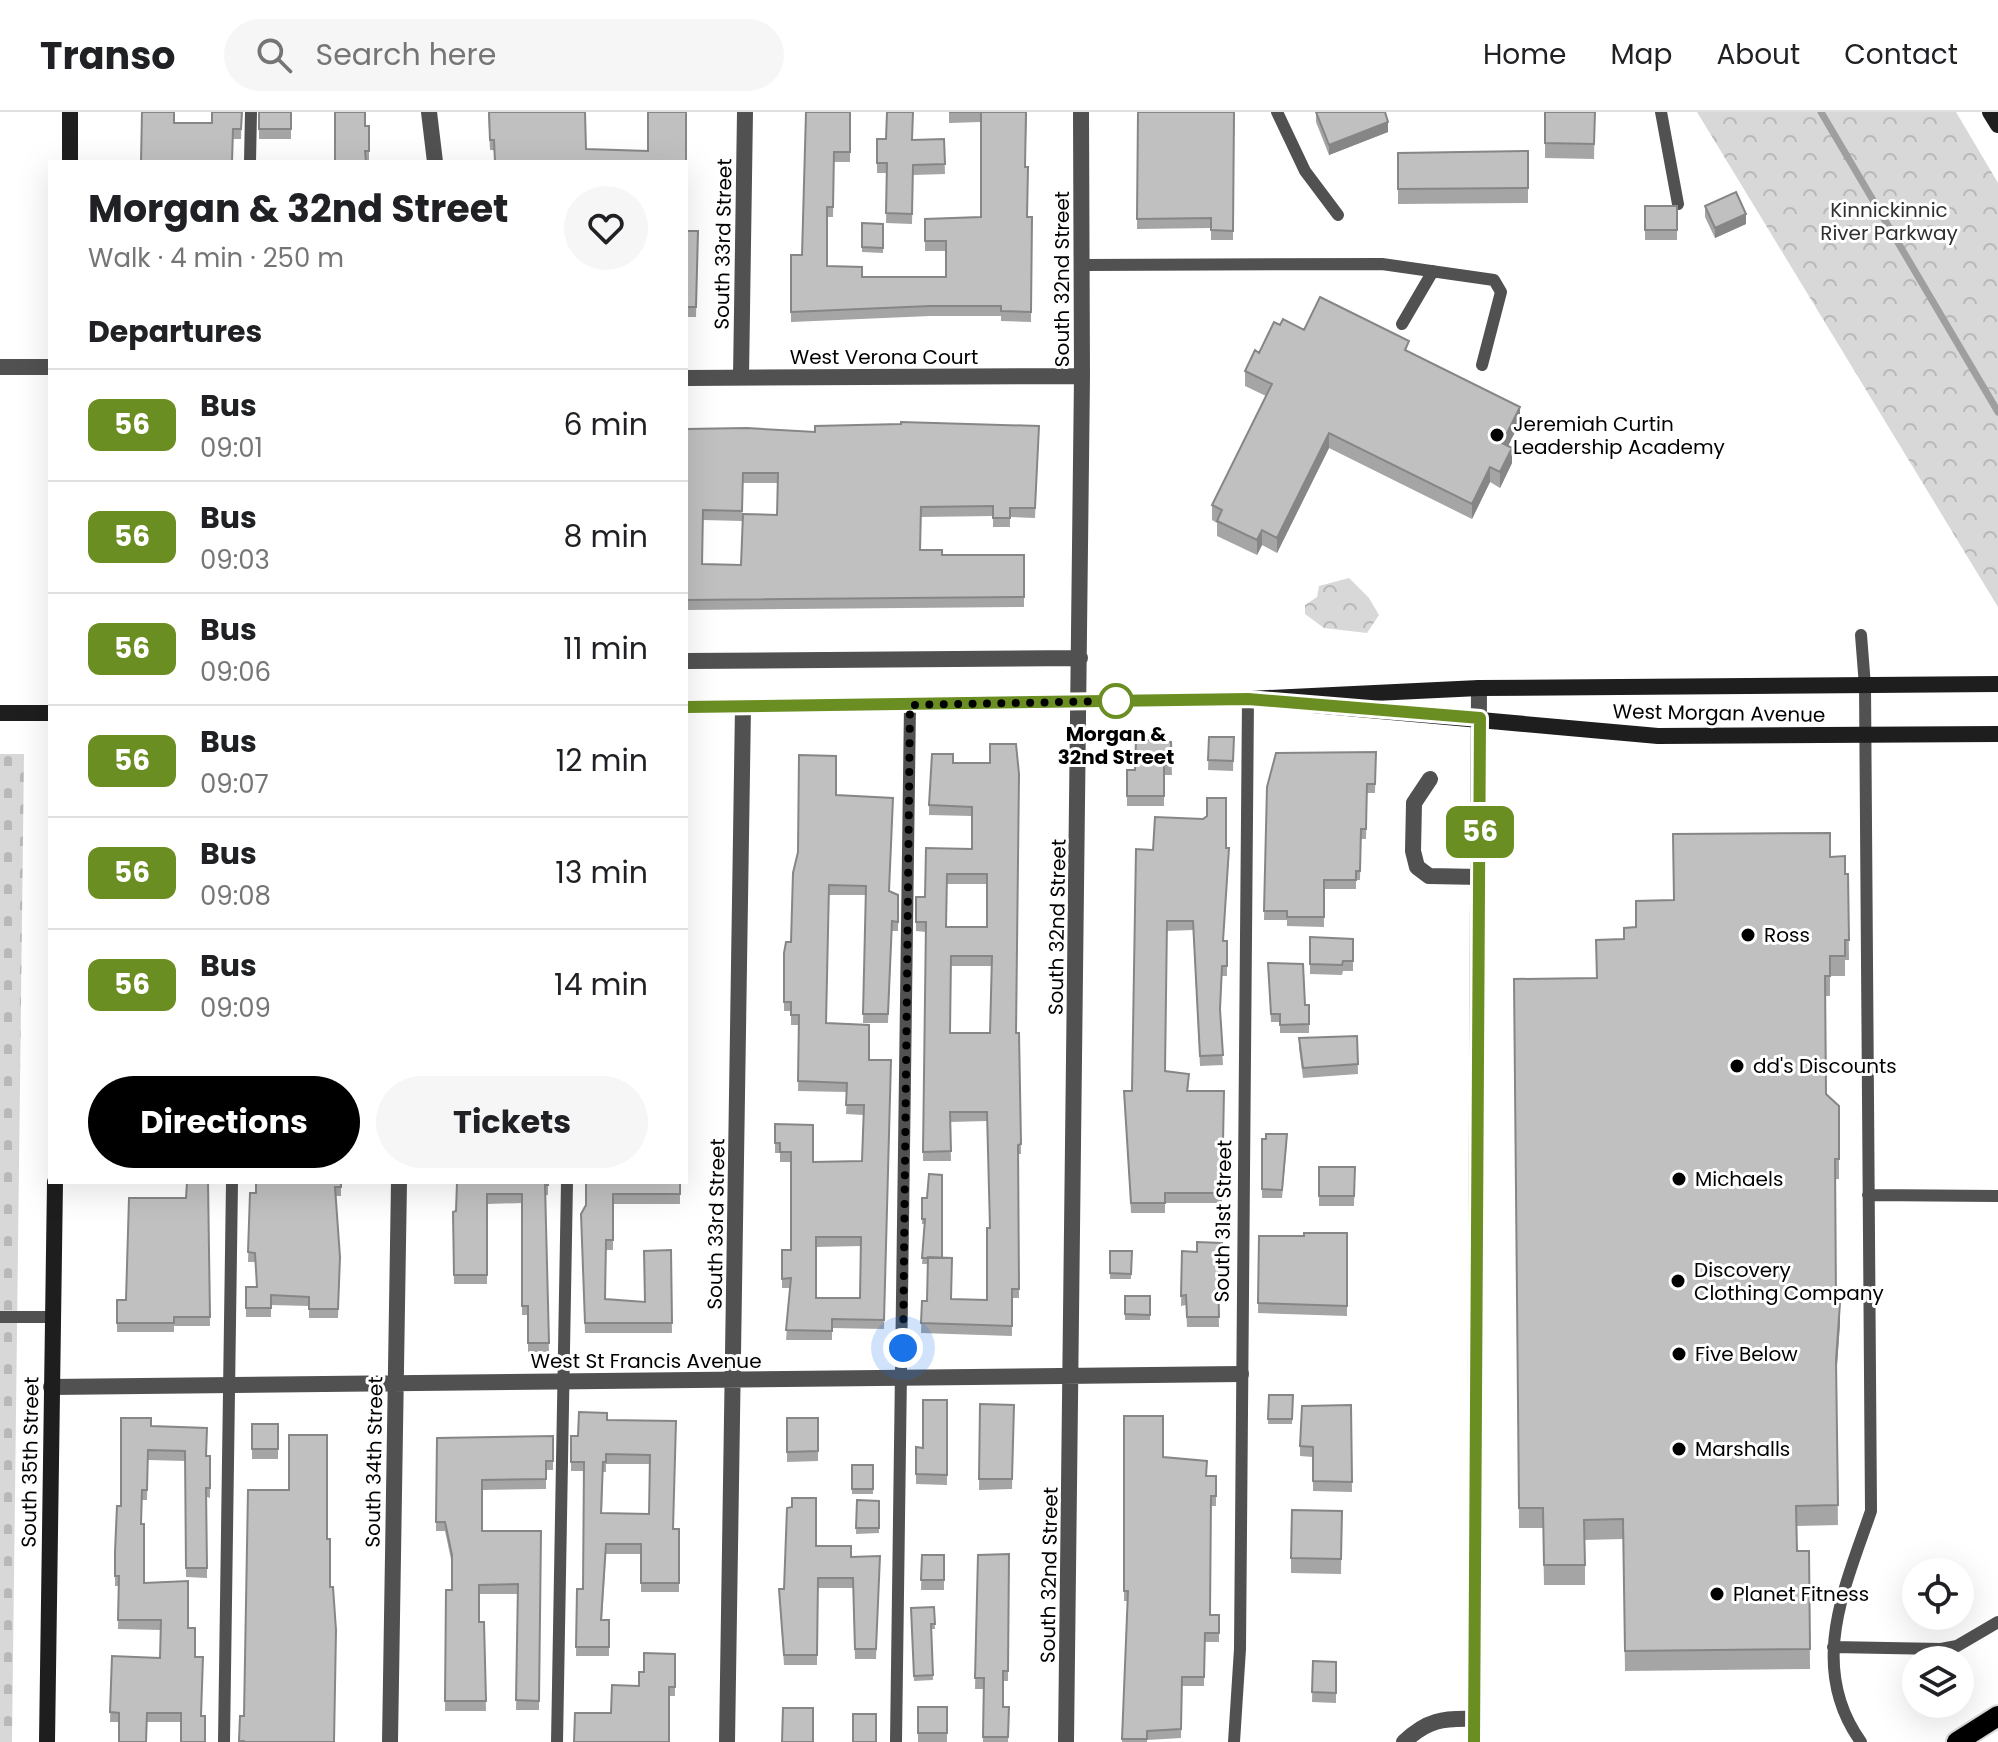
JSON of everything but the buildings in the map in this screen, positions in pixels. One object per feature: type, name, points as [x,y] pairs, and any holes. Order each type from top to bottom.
[{"type":"main road","points":[[1957,1742],[1998,1716]]},
{"type":"street","points":[[70,112],[70,160]]},
{"type":"street","points":[[429,112],[435,160]]},
{"type":"street","name":"South 33rd Street","points":[[741,377],[745,112]]},
{"type":"street","name":"South 32nd Street","points":[[1066,1742],[1080,658],[1081,112]]},
{"type":"street","points":[[1990,112],[1998,125]]},
{"type":"street","points":[[0,367],[48,367]]},
{"type":"street","name":"West Verona Court","points":[[688,378],[1082,376]]},
{"type":"street","points":[[688,661],[1080,658]]},
{"type":"street","name":"West Morgan Avenue","points":[[688,707],[1248,699],[1479,688],[1998,684]]},
{"type":"street","points":[[1474,1742],[1479,688]]},
{"type":"street","name":"West Morgan Avenue","points":[[1248,699],[1658,736],[1998,734]]},
{"type":"street","name":"South 33rd Street","points":[[727,1742],[743,707]]},
{"type":"street","points":[[0,713],[48,713]]},
{"type":"street","points":[[1430,779],[1414,803],[1413,851],[1417,867],[1429,876],[1480,877]]},
{"type":"street","name":"South 35th Street","points":[[47,1742],[55,1184]]},
{"type":"street","name":"South 34th Street","points":[[390,1742],[399,1184]]},
{"type":"street","name":"West St Francis Avenue","points":[[51,1387],[1241,1374]]},
{"type":"street","points":[[1404,1742],[1422,1725],[1442,1718],[1474,1719]]},
{"type":"lane","points":[[250,160],[251,112]]},
{"type":"lane","points":[[1277,112],[1305,171],[1338,215]]},
{"type":"lane","points":[[1661,112],[1678,204]]},
{"type":"lane","points":[[1083,265],[1382,264],[1494,280],[1501,292],[1482,365]]},
{"type":"lane","points":[[1402,324],[1433,271]]},
{"type":"lane","points":[[1861,635],[1865,686],[1871,1511],[1836,1611],[1833,1647],[1836,1689],[1851,1728],[1861,1742]]},
{"type":"lane","name":"South 31st Street","points":[[1234,1742],[1240,1649],[1248,699]]},
{"type":"lane","points":[[896,1742],[910,705]]},
{"type":"lane","points":[[224,1742],[232,1184]]},
{"type":"lane","points":[[557,1742],[567,1184]]},
{"type":"lane","points":[[1868,1195],[1998,1196]]},
{"type":"lane","points":[[0,1317],[53,1317]]},
{"type":"lane","points":[[1833,1647],[1941,1649],[1957,1646],[1998,1622]]},
{"type":"green space","name":"Kinnickinnic River Parkway","points":[[1697,112],[1956,112],[1998,183],[1998,607]]},
{"type":"green space","points":[[1349,578],[1369,598],[1379,615],[1367,633],[1324,628],[1305,614],[1305,605],[1317,597],[1319,586]]},
{"type":"green space","points":[[0,754],[24,754],[12,1742],[0,1742]]},
{"type":"waterway","points":[[1821,112],[1998,412]]},
{"type":"bus line","name":"56","points":[[688,707],[1248,699],[1480,718],[1474,1742]]},
{"type":"place","name":"Jeremiah Curtin Leadership Academy","points":[[1497,435]]},
{"type":"place","name":"Morgan & 32nd Street","points":[[1116,701]]},
{"type":"place","name":"Ross","points":[[1748,935]]},
{"type":"place","name":"dd's Discounts","points":[[1737,1066]]},
{"type":"place","name":"Michaels","points":[[1679,1179]]},
{"type":"place","name":"Discovery Clothing Company","points":[[1678,1281]]},
{"type":"place","name":"Five Below","points":[[1679,1354]]},
{"type":"place","name":"Marshalls","points":[[1679,1449]]},
{"type":"place","name":"Planet Fitness","points":[[1717,1594]]},
{"type":"route","points":[[903,1348],[910,705],[1116,701]]}]
